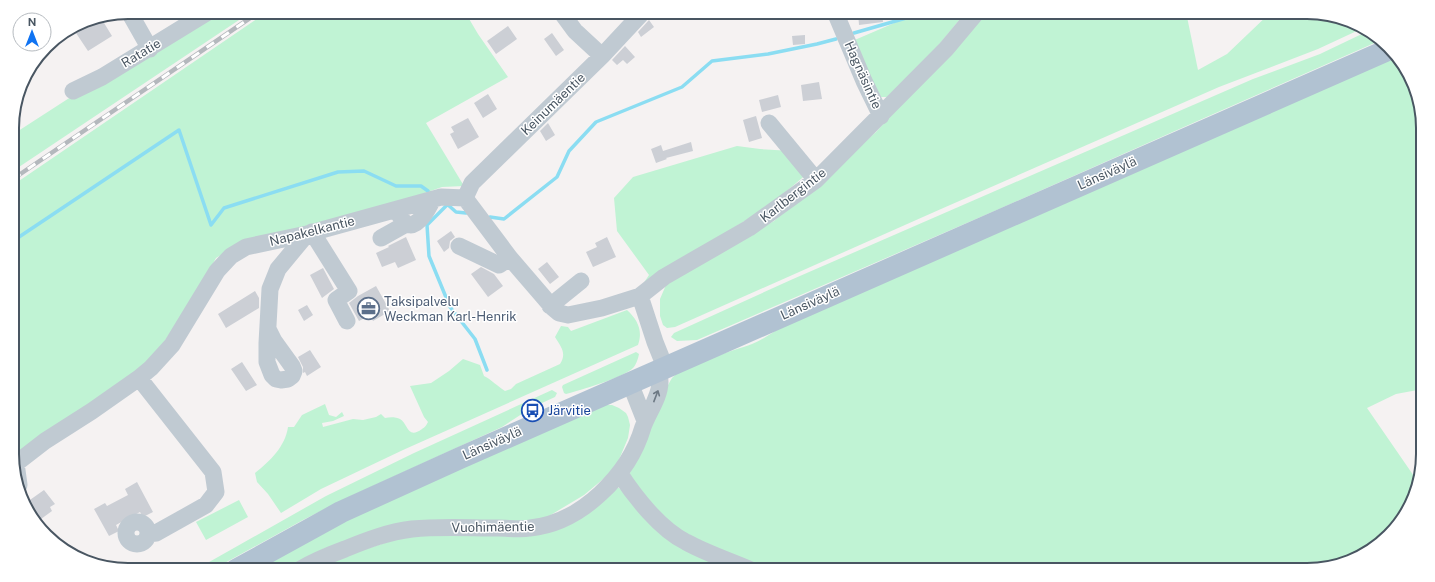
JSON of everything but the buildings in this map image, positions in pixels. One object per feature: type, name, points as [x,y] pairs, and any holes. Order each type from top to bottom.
[{"type":"main road","name":"Länsiväylä","points":[[249,563],[341,512],[460,458],[1384,51]]},
{"type":"street","points":[[133,19],[150,48]]},
{"type":"street","name":"Ratatie","points":[[73,91],[102,77],[197,19]]},
{"type":"street","points":[[566,19],[575,31],[602,56]]},
{"type":"street","name":"Keinumäentie","points":[[465,198],[472,183],[602,56],[631,19]]},
{"type":"street","name":"Hagnäsintie","points":[[838,19],[864,81],[881,116]]},
{"type":"street","name":"Karlbergintie","points":[[640,296],[664,277],[749,228],[816,180],[946,49],[971,19]]},
{"type":"street","points":[[769,123],[816,180]]},
{"type":"street","name":"Napakelkantie","points":[[19,461],[45,441],[92,411],[151,368],[172,345],[217,271],[231,256],[246,247],[309,233],[441,197],[465,198]]},
{"type":"street","points":[[465,198],[510,258],[550,306],[559,313],[568,315],[602,308],[640,296],[662,369]]},
{"type":"street","points":[[381,238],[406,224],[417,222],[424,216],[433,199]]},
{"type":"street","points":[[397,209],[401,220],[406,224]]},
{"type":"street","points":[[268,329],[270,289],[278,269],[309,233],[350,291],[336,300],[347,321]]},
{"type":"street","points":[[459,246],[499,265],[510,258]]},
{"type":"street","points":[[550,306],[581,281]]},
{"type":"street","name":"Vuohimäentie","points":[[310,563],[376,537],[393,532],[442,527],[529,529],[548,525],[565,518],[587,504],[620,474],[640,439],[645,421],[657,397],[662,369]]},
{"type":"street","points":[[139,378],[214,472],[216,492],[206,505],[156,533],[148,534]]},
{"type":"street","points":[[630,383],[645,421]]},
{"type":"street","points":[[620,474],[658,522],[685,542],[734,563]]},
{"type":"green space","points":[[199,19],[241,19],[19,167],[19,130],[77,93]]},
{"type":"green space","points":[[257,19],[469,19],[508,77],[426,123],[464,186],[442,187],[391,205],[239,244],[216,258],[196,295],[164,342],[135,374],[19,455],[19,181]]},
{"type":"green space","points":[[904,19],[960,19],[932,53],[887,97],[881,97],[850,42]]},
{"type":"green space","points":[[979,19],[1187,19],[1198,70],[1227,54],[1264,19],[1314,19],[1328,21],[1357,31],[1318,49],[1219,87],[675,327],[667,328],[663,325],[660,316],[660,299],[666,285],[716,253],[774,221],[876,132]]},
{"type":"green space","points":[[1362,34],[1375,43],[999,209],[697,340],[677,341],[671,337],[674,333],[793,279],[1253,79],[1320,54]]},
{"type":"green space","points":[[1390,58],[1398,67],[1408,86],[1415,114],[1416,128],[1416,390],[1396,394],[1367,408],[1414,476],[1405,502],[1394,520],[1373,541],[1349,555],[1314,563],[751,563],[677,531],[629,478],[631,468],[668,385],[672,378],[687,368],[709,358],[758,342],[794,318]]},
{"type":"green space","points":[[737,146],[792,151],[808,173],[769,206],[643,284],[649,275],[617,231],[614,198],[633,177]]},
{"type":"green space","points":[[627,310],[637,322],[640,330],[638,345],[403,450],[321,489],[281,513],[268,494],[257,482],[255,473],[276,453],[284,441],[288,427],[294,427],[302,415],[325,404],[329,415],[336,417],[342,412],[344,416],[333,421],[322,423],[323,427],[353,419],[363,420],[376,417],[381,414],[385,418],[393,417],[400,419],[403,421],[408,430],[413,433],[417,432],[425,427],[428,422],[424,417],[410,386],[431,383],[463,359],[480,365],[484,376],[505,391],[511,389],[516,384],[560,364],[563,353],[555,337],[561,326],[568,327],[571,331]]},
{"type":"green space","points":[[636,352],[639,354],[637,362],[628,372],[601,383],[566,394],[564,393],[562,387],[563,385]]},
{"type":"green space","points":[[552,390],[557,393],[555,397],[531,408],[502,427],[349,497],[303,520],[225,563],[207,563],[326,496],[414,453]]},
{"type":"green space","points":[[601,405],[612,405],[619,408],[626,413],[628,417],[630,425],[628,438],[618,462],[608,475],[584,495],[544,519],[325,548],[298,563],[265,563],[317,534]]},
{"type":"green space","points":[[612,488],[619,488],[633,499],[733,563],[323,563],[406,536],[538,534]]},
{"type":"green space","points":[[239,500],[248,517],[206,540],[196,522]]},
{"type":"waterway","points":[[854,33],[903,19]]},
{"type":"waterway","points":[[490,217],[504,219],[557,177],[569,151],[596,122],[682,87],[712,61],[768,54],[836,39]]},
{"type":"waterway","points":[[19,237],[179,130],[211,225],[224,208],[338,172],[364,171],[396,186],[421,186],[428,191]]},
{"type":"waterway","points":[[447,204],[456,212],[466,213]]},
{"type":"waterway","points":[[448,204],[427,225],[429,256],[450,307],[475,339],[487,370]]},
{"type":"railway","points":[[19,175],[249,19]]},
{"type":"place","name":"Taksipalvelu Weckman Karl-Henrik","points":[[368,308]]},
{"type":"place","name":"Järvitie","points":[[533,410]]}]
